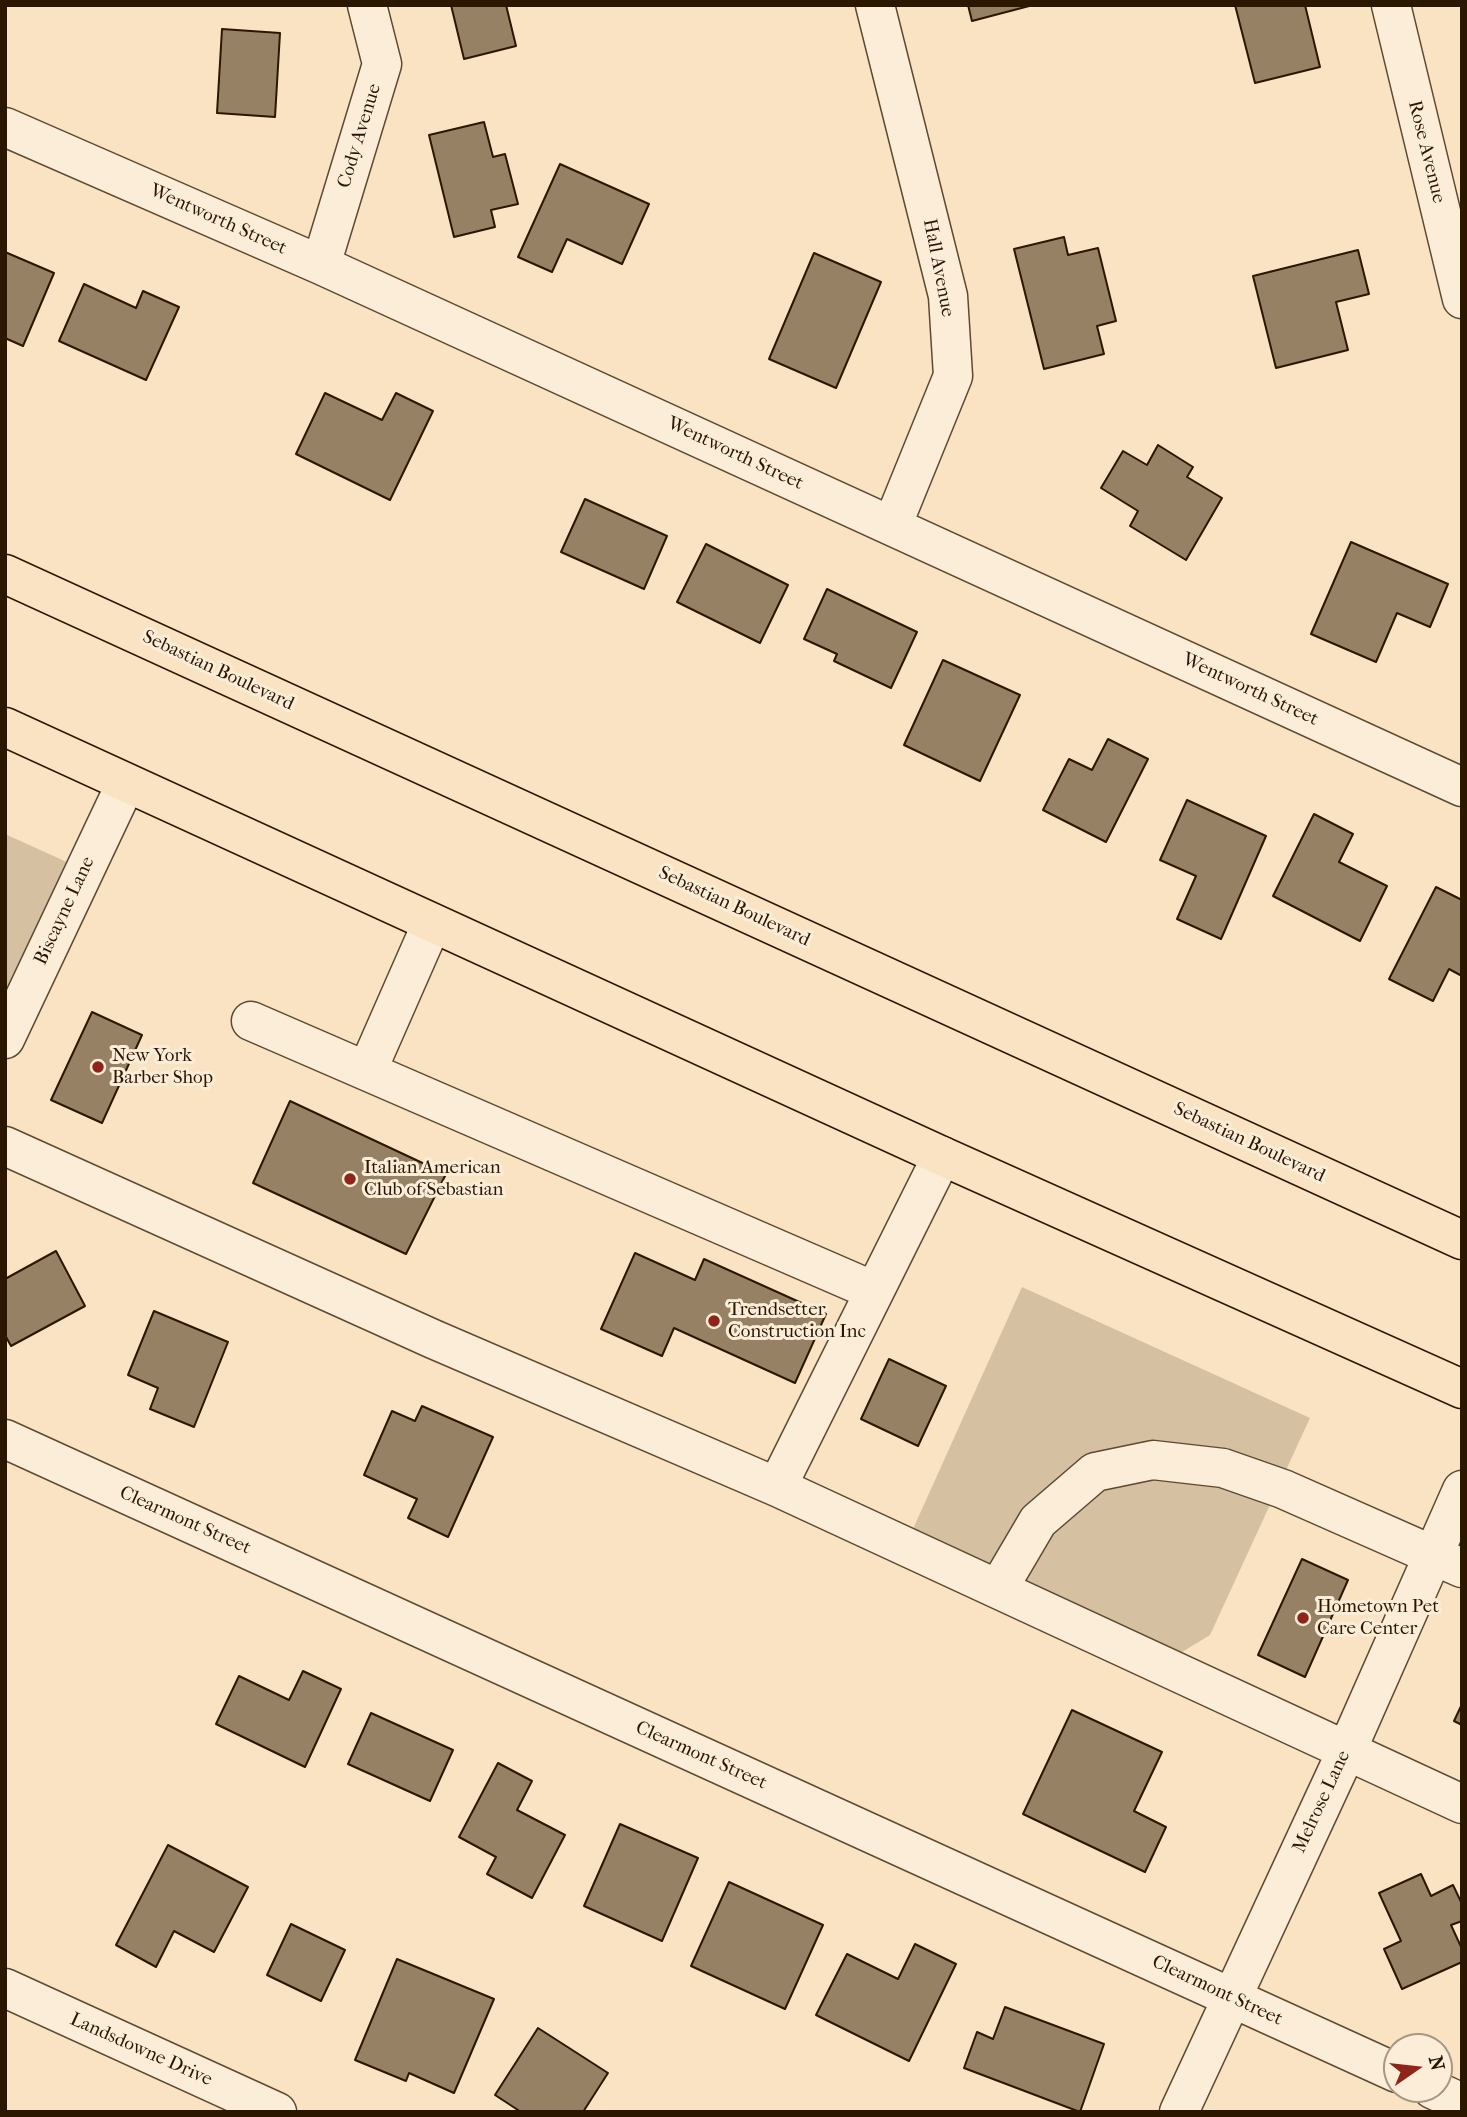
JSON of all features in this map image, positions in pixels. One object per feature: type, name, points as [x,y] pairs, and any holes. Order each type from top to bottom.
[{"type":"main road","name":"Sebastian Boulevard","points":[[5,574],[1462,1240]]},
{"type":"main road","points":[[5,727],[942,1156],[1462,1389]]},
{"type":"street","name":"Cody Avenue","points":[[321,265],[382,64],[367,5]]},
{"type":"street","name":"Hall Avenue","points":[[875,5],[948,296],[953,376],[892,526]]},
{"type":"street","name":"Rose Avenue","points":[[1391,5],[1462,299]]},
{"type":"street","name":"Wentworth Street","points":[[5,127],[321,265],[1462,787]]},
{"type":"street","name":"Biscayne Lane","points":[[5,1039],[126,783]]},
{"type":"street","points":[[367,1071],[432,923]]},
{"type":"street","points":[[251,1021],[874,1291]]},
{"type":"street","points":[[5,1146],[433,1339],[777,1487],[1462,1804]]},
{"type":"street","points":[[777,1487],[942,1156]]},
{"type":"street","name":"Clearmont Street","points":[[5,1439],[1383,2067]]},
{"type":"street","points":[[998,1589],[1038,1521],[1095,1472],[1153,1460],[1223,1468],[1283,1489],[1448,1562]]},
{"type":"street","name":"Melrose Lane","points":[[1179,2112],[1347,1750],[1448,1562],[1462,1490]]},
{"type":"street","name":"Landsdowne Drive","points":[[5,1988],[278,2112]]},
{"type":"shaded area","points":[[5,834],[69,863],[5,1004]]},
{"type":"shaded area","points":[[1022,1287],[1310,1418],[1210,1635],[1169,1660],[908,1540]]},
{"type":"building","points":[[451,5],[506,5],[516,46],[464,59]]},
{"type":"building","points":[[968,5],[1033,5],[972,21]]},
{"type":"building","points":[[1235,5],[1305,5],[1320,67],[1255,83]]},
{"type":"building","points":[[222,29],[280,33],[275,117],[217,113]]},
{"type":"building","points":[[484,122],[493,157],[505,154],[518,204],[491,210],[495,227],[454,237],[429,135]]},
{"type":"building","points":[[560,164],[649,204],[622,264],[567,239],[552,272],[518,257]]},
{"type":"building","points":[[1064,237],[1068,255],[1098,248],[1116,321],[1097,326],[1104,354],[1044,369],[1014,249]]},
{"type":"building","points":[[1358,250],[1369,294],[1336,302],[1348,350],[1276,368],[1253,276]]},
{"type":"building","points":[[5,252],[54,273],[23,346],[5,338]]},
{"type":"building","points":[[814,253],[881,282],[836,388],[769,359]]},
{"type":"building","points":[[84,284],[136,308],[143,291],[179,307],[146,380],[59,341]]},
{"type":"building","points":[[325,393],[382,420],[396,393],[433,411],[390,500],[296,454]]},
{"type":"building","points":[[1158,445],[1193,467],[1187,477],[1222,498],[1186,560],[1130,526],[1138,511],[1101,488],[1123,451],[1147,465]]},
{"type":"building","points":[[585,499],[667,536],[644,589],[561,552]]},
{"type":"building","points":[[1351,542],[1448,584],[1430,627],[1397,613],[1376,662],[1311,634]]},
{"type":"building","points":[[706,544],[788,585],[760,643],[677,602]]},
{"type":"building","points":[[827,589],[917,632],[891,688],[834,661],[837,654],[804,639]]},
{"type":"building","points":[[943,660],[1020,695],[980,781],[904,745]]},
{"type":"building","points":[[1108,739],[1148,759],[1106,842],[1043,810],[1069,759],[1092,770]]},
{"type":"building","points":[[1187,800],[1266,836],[1221,939],[1177,919],[1196,876],[1160,860]]},
{"type":"building","points":[[1314,814],[1353,834],[1339,862],[1387,886],[1360,941],[1273,896]]},
{"type":"building","points":[[1436,887],[1462,900],[1462,976],[1449,969],[1433,1001],[1389,979]]},
{"type":"building","points":[[92,1012],[142,1035],[102,1123],[51,1100]]},
{"type":"building","name":"Italian American Club of Sebastian","points":[[290,1101],[446,1174],[406,1254],[253,1183]]},
{"type":"building","points":[[56,1251],[85,1306],[11,1346],[5,1335],[5,1279]]},
{"type":"building","name":"Trendsetter Construction Inc","points":[[635,1253],[695,1280],[704,1259],[826,1314],[795,1383],[674,1328],[662,1356],[601,1329]]},
{"type":"building","points":[[154,1311],[228,1342],[194,1427],[150,1409],[158,1388],[128,1375]]},
{"type":"building","points":[[889,1359],[946,1386],[918,1446],[861,1419]]},
{"type":"building","points":[[422,1406],[493,1437],[448,1537],[408,1518],[417,1499],[364,1475],[392,1411],[415,1421]]},
{"type":"building","name":"Hometown Pet Care Center","points":[[1302,1559],[1348,1580],[1305,1677],[1258,1655]]},
{"type":"building","points":[[303,1671],[341,1689],[305,1767],[216,1724],[239,1676],[289,1700]]},
{"type":"building","points":[[1462,1704],[1462,1725],[1454,1721]]},
{"type":"building","points":[[1072,1710],[1162,1752],[1134,1811],[1166,1827],[1145,1872],[1023,1814]]},
{"type":"building","points":[[371,1713],[453,1750],[430,1801],[348,1764]]},
{"type":"building","points":[[498,1763],[532,1781],[517,1810],[565,1835],[532,1898],[487,1874],[496,1857],[459,1837]]},
{"type":"building","points":[[620,1824],[698,1858],[662,1941],[584,1906]]},
{"type":"building","points":[[168,1845],[248,1887],[214,1952],[174,1931],[156,1967],[116,1945]]},
{"type":"building","points":[[1421,1874],[1431,1896],[1453,1885],[1462,1904],[1462,1921],[1451,1925],[1462,1949],[1462,1962],[1402,1989],[1384,1949],[1401,1941],[1379,1893]]},
{"type":"building","points":[[729,1882],[823,1925],[785,2009],[691,1966]]},
{"type":"building","points":[[291,1924],[345,1950],[321,2001],[267,1975]]},
{"type":"building","points":[[915,1944],[956,1964],[909,2061],[816,2015],[847,1954],[898,1979]]},
{"type":"building","points":[[397,1959],[494,1999],[454,2093],[409,2073],[406,2081],[355,2060]]},
{"type":"building","points":[[1005,2007],[1104,2044],[1080,2112],[964,2068],[977,2032],[993,2039]]},
{"type":"building","points":[[538,2028],[608,2073],[583,2112],[521,2112],[495,2095]]},
{"type":"place","name":"New York Barber Shop","points":[[98,1067]]},
{"type":"place","name":"Italian American Club of Sebastian","points":[[350,1179]]},
{"type":"place","name":"Trendsetter Construction Inc","points":[[714,1321]]},
{"type":"place","name":"Hometown Pet Care Center","points":[[1303,1618]]}]
